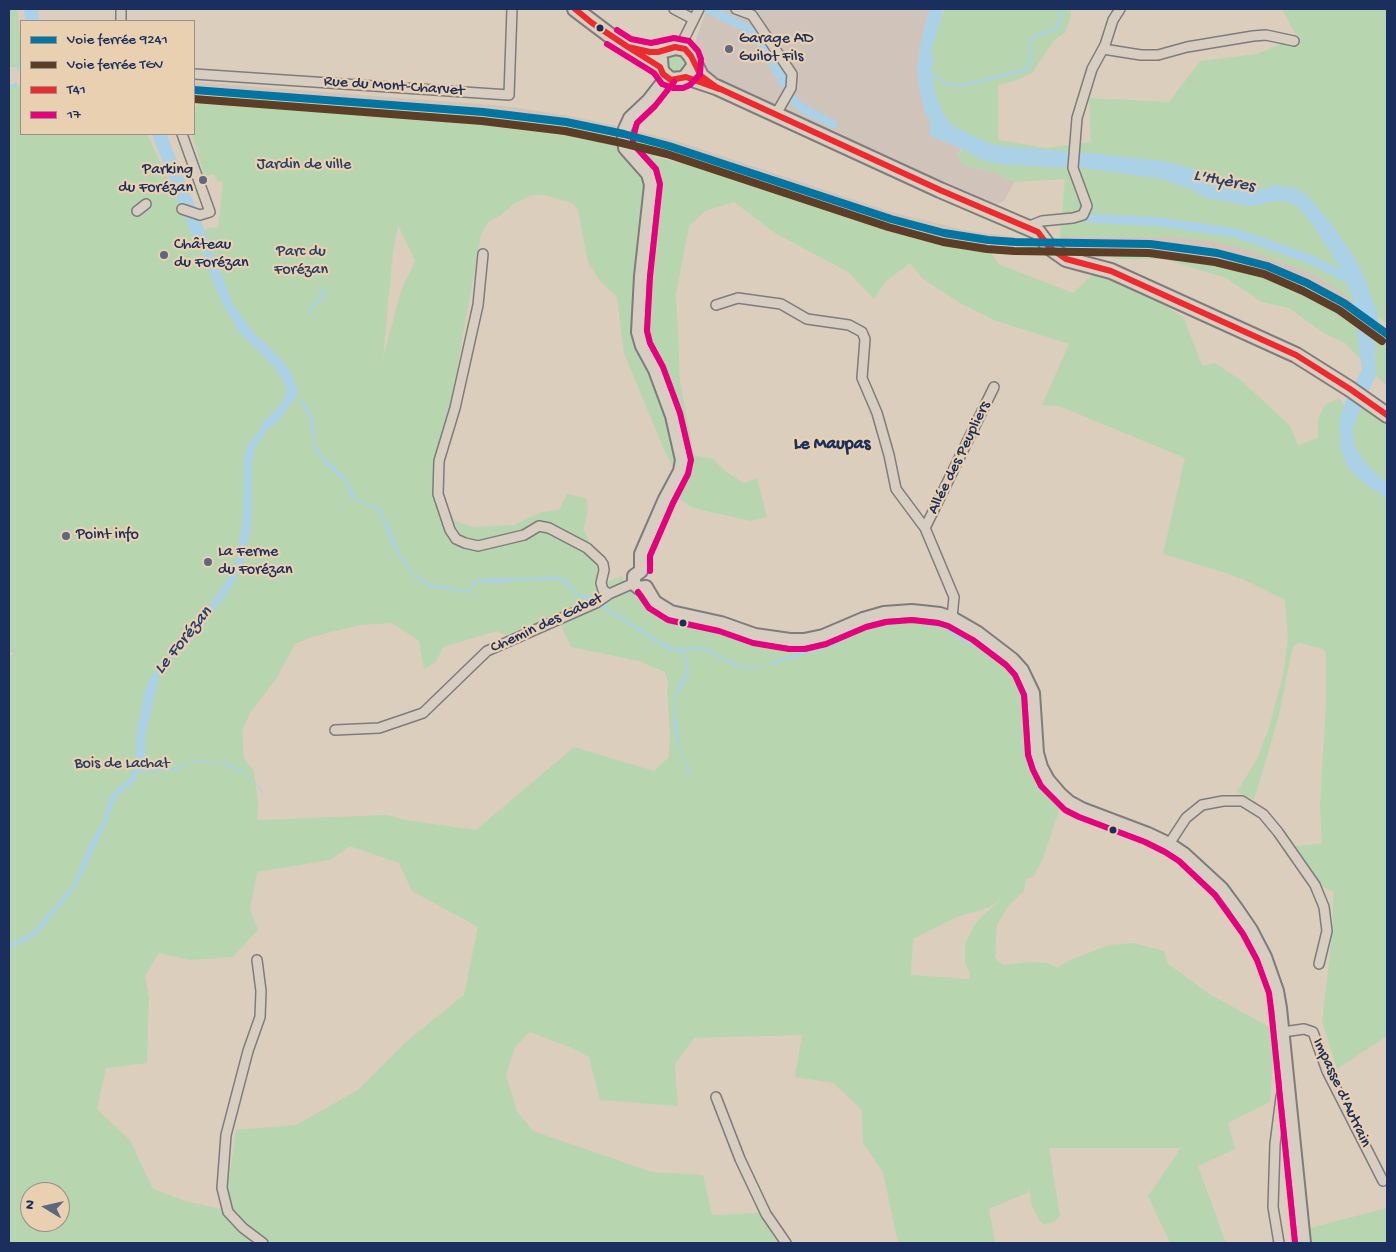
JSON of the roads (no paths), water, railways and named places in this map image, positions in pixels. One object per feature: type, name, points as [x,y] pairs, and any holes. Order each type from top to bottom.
[{"type":"main road","points":[[575,9],[592,23],[676,80],[686,77],[692,70],[693,61]]},
{"type":"main road","points":[[628,47],[650,52],[673,48],[689,52],[701,76],[716,87]]},
{"type":"main road","points":[[663,72],[661,57],[673,48]]},
{"type":"main road","points":[[686,77],[716,87],[940,190],[1038,232],[1049,247],[1066,259],[1106,269],[1296,355],[1387,415]]},
{"type":"street","name":"Rue du Mont-Charvet","points":[[195,74],[509,95],[512,9]]},
{"type":"street","points":[[674,9],[693,19]]},
{"type":"street","points":[[673,48],[684,42],[699,9]]},
{"type":"street","points":[[736,9],[752,15],[792,74],[791,88],[776,114]]},
{"type":"street","points":[[1021,225],[1083,215],[1087,206],[1072,168],[1077,118],[1084,90],[1092,69],[1103,49],[1113,20],[1120,9]]},
{"type":"street","points":[[1103,49],[1141,55],[1158,55],[1187,47],[1253,36],[1266,36],[1294,41]]},
{"type":"street","points":[[663,72],[649,100],[630,118],[625,129],[624,138],[625,148],[648,174],[651,185],[641,276],[638,332],[642,346],[655,370],[672,416],[682,460],[680,472],[665,499],[642,554],[641,571],[647,573],[650,577],[650,582],[640,585],[655,602],[672,612],[783,640],[815,638],[870,616],[897,611],[928,612],[952,618],[978,633],[1012,659],[1022,670],[1033,693],[1037,753],[1041,767],[1048,780],[1060,794],[1069,802],[1082,809],[1169,844],[1202,869],[1222,889],[1252,930],[1272,974],[1280,1008],[1304,1243]]},
{"type":"street","points":[[182,135],[210,212],[200,215],[182,209]]},
{"type":"street","points":[[137,212],[146,204]]},
{"type":"street","points":[[484,254],[478,305],[455,408],[439,461],[438,494],[450,530],[456,539],[478,546],[524,535],[539,526],[549,528],[587,548],[601,561],[604,570],[601,583],[603,599]]},
{"type":"street","points":[[716,305],[738,298],[781,304],[807,319],[849,325],[862,332],[865,339],[862,378],[877,413],[896,489],[925,528],[954,597],[952,618]]},
{"type":"street","name":"Allée des Peupliers","points":[[925,528],[994,387]]},
{"type":"street","name":"Chemin des Gabet","points":[[335,730],[379,728],[423,713],[487,651],[603,599],[640,585]]},
{"type":"street","points":[[1169,844],[1186,818],[1202,806],[1222,800],[1242,801],[1263,814],[1278,832],[1314,885],[1324,907],[1327,931],[1319,964]]},
{"type":"street","points":[[257,960],[262,991],[260,1016],[248,1051],[226,1135],[222,1188],[228,1212],[243,1228],[263,1243]]},
{"type":"street","name":"Impasse d'Autrain","points":[[1283,1032],[1304,1029],[1313,1032],[1327,1071],[1383,1181]]},
{"type":"street","points":[[1279,1243],[1274,1207],[1276,1144],[1281,1096],[1283,1090],[1289,1084]]},
{"type":"street","points":[[716,1097],[740,1159],[766,1214],[786,1243]]},
{"type":"water","points":[[929,9],[944,9],[925,70],[930,104],[943,126],[965,141],[999,153],[1162,168],[1221,183],[1286,192],[1303,201],[1329,232],[1350,264],[1360,285],[1371,317],[1375,339],[1376,376],[1352,431],[1355,447],[1367,464],[1387,483],[1387,499],[1365,484],[1348,468],[1340,447],[1339,420],[1348,395],[1362,370],[1353,298],[1328,248],[1297,206],[1285,201],[1251,206],[1206,198],[1191,189],[1162,179],[1071,165],[1063,168],[1000,164],[979,159],[971,153],[929,135],[930,123],[925,112],[919,87],[917,67]]},
{"type":"water","points":[[198,224],[212,251],[233,304],[253,332],[288,367],[298,394],[281,417],[273,426],[268,428],[254,450],[251,524],[244,561],[232,586],[194,639],[169,662],[159,677],[145,737],[145,769],[176,768],[189,762],[195,760],[226,763],[240,769],[249,776],[258,785],[263,795],[258,786],[248,776],[219,763],[190,762],[177,770],[140,772],[131,785],[115,799],[107,822],[76,887],[38,933],[30,939],[11,947],[9,950],[9,944],[31,934],[73,885],[89,845],[102,823],[111,795],[131,775],[135,763],[137,730],[148,682],[160,661],[188,636],[227,580],[236,559],[243,520],[244,455],[249,443],[260,430],[263,422],[281,405],[285,396],[285,385],[277,370],[239,332],[221,301],[204,259],[200,247],[202,246],[192,226]]},
{"type":"water","points":[[302,399],[313,417],[315,444],[323,457],[346,478],[355,498],[380,508],[401,555],[415,575],[431,584],[468,591],[474,581],[478,579],[564,578],[580,595],[594,596],[609,609],[668,646],[675,648],[705,648],[739,666],[749,668],[768,664],[748,670],[740,667],[706,649],[684,649],[689,673],[674,701],[680,746],[690,773],[682,756],[674,724],[673,700],[680,682],[686,673],[683,652],[669,650],[609,612],[596,601],[590,598],[579,597],[561,580],[479,582],[475,583],[469,593],[431,587],[416,578],[403,563],[391,542],[377,509],[351,498],[344,480],[327,466],[317,453],[314,447],[309,417],[300,401]]},
{"type":"water","points":[[899,616],[929,621],[938,626],[947,626],[978,649],[967,645],[946,627],[938,627],[929,622],[899,618],[893,621],[883,622],[876,621],[860,627],[828,648],[781,659],[814,649],[827,648],[860,626],[876,619],[883,621],[893,620]]},
{"type":"waterway","name":"Le Forézan","points":[[31,9],[32,20]]},
{"type":"waterway","points":[[708,9],[747,28],[763,46],[785,85]]},
{"type":"waterway","points":[[924,70],[949,85],[965,85],[1027,69],[1031,59],[1029,44],[1031,40],[1035,36],[1056,29],[1059,22],[1060,9]]},
{"type":"waterway","name":"L'Hyères","points":[[927,59],[924,70],[928,94],[937,118],[948,131],[980,147],[999,153],[1162,168],[1252,189]]},
{"type":"waterway","points":[[18,70],[20,65]]},
{"type":"waterway","points":[[9,87],[15,86],[16,83]]},
{"type":"waterway","points":[[793,100],[803,109],[833,124]]},
{"type":"waterway","name":"Le Forézan","points":[[159,135],[201,240]]},
{"type":"waterway","name":"L'Hyères","points":[[1273,192],[1294,195],[1303,201],[1329,232],[1350,264],[1360,285],[1371,317],[1371,333]]},
{"type":"waterway","points":[[1089,218],[1161,222],[1236,233],[1312,260],[1360,285]]},
{"type":"waterway","points":[[310,314],[313,305],[327,291]]},
{"type":"waterway","points":[[898,618],[945,627],[962,640]]},
{"type":"waterway","points":[[830,646],[873,622]]},
{"type":"waterway","points":[[685,648],[706,649],[740,667]]},
{"type":"waterway","points":[[772,663],[810,651]]},
{"type":"waterway","points":[[680,689],[686,677]]},
{"type":"waterway","points":[[676,723],[678,740]]},
{"type":"waterway","points":[[687,767],[690,773]]},
{"type":"rail line","name":"9241","points":[[195,90],[483,112],[566,122],[669,146],[891,219],[944,233],[1015,242],[1150,244],[1217,253],[1267,266],[1307,283],[1344,303],[1387,334]]},
{"type":"rail line","name":"TGV","points":[[195,99],[482,121],[565,131],[667,154],[888,227],[943,242],[1014,251],[1149,253],[1215,262],[1264,274],[1303,291],[1339,310],[1382,341]]},
{"type":"place","name":"Garage AD Guilot Fils","points":[[729,49]]},
{"type":"place","name":"Parking du Forézan","points":[[203,180]]},
{"type":"place","name":"Château du Forézan","points":[[164,255]]},
{"type":"place","name":"Point info","points":[[66,536]]},
{"type":"place","name":"La Ferme du Forézan","points":[[208,562]]},
{"type":"district","name":"Le Maupas","points":[[832,445]]},
{"type":"park label","name":"Jardin de ville","points":[[304,166]]},
{"type":"park label","name":"Parc du Forézan","points":[[301,262]]},
{"type":"park label","name":"Bois de Lachat","points":[[122,765]]}]
